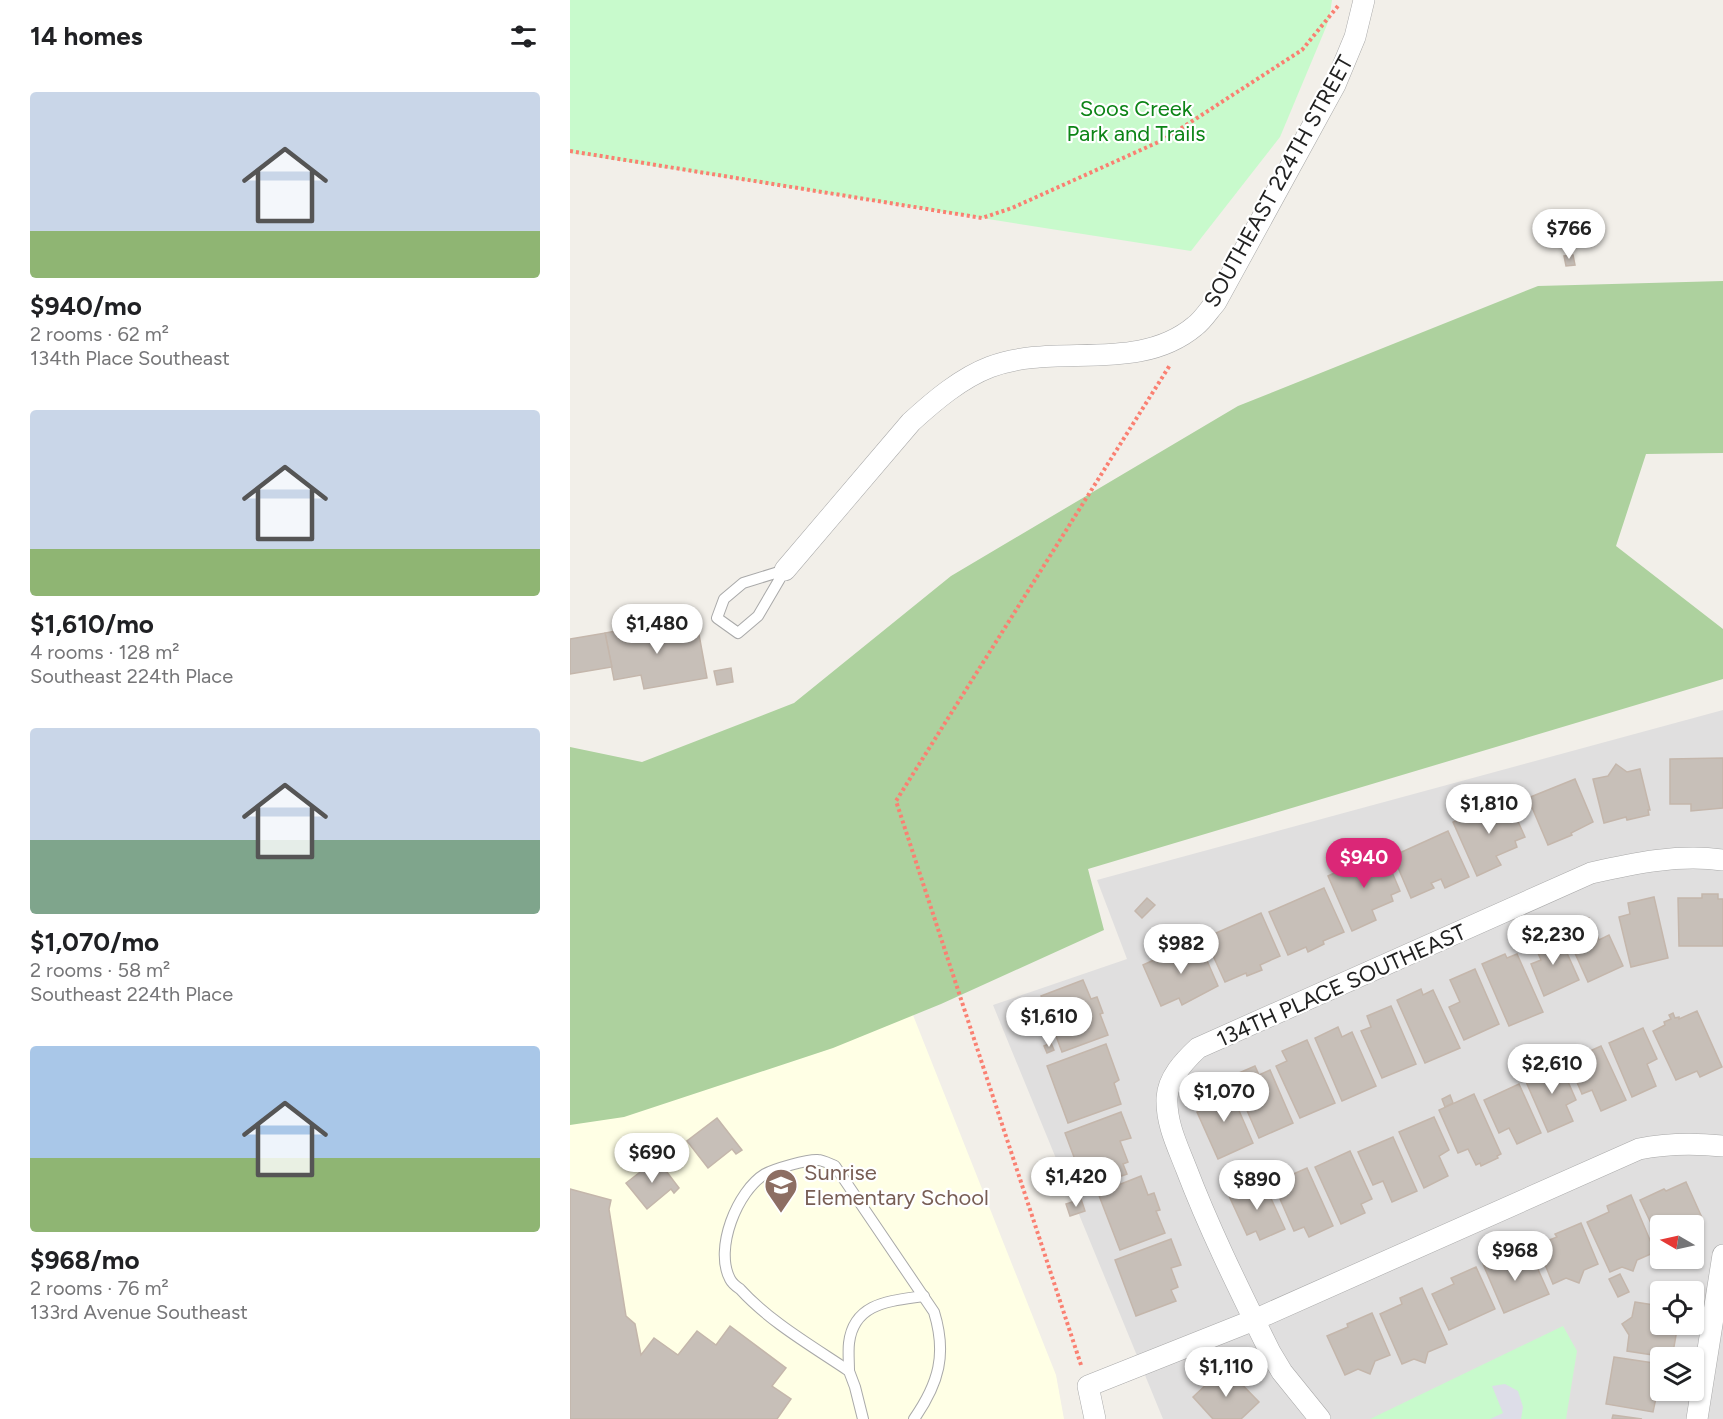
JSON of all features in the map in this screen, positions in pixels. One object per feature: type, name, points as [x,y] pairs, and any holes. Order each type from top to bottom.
[{"type":"street","name":"SOUTHEAST 224TH STREET","points":[[785,570],[911,422],[934,401],[960,384],[990,367],[1033,357],[1133,352],[1164,344],[1195,326],[1216,302],[1335,85],[1355,38],[1364,0]]},
{"type":"street","name":"134TH PLACE SOUTHEAST","points":[[1254,1320],[1205,1218],[1168,1120],[1167,1095],[1185,1060],[1198,1048],[1591,873],[1633,863],[1672,859],[1723,860]]},
{"type":"street","points":[[1095,1419],[1088,1386],[1254,1320],[1639,1149],[1688,1143],[1723,1146]]},
{"type":"street","points":[[1697,1419],[1723,1255]]},
{"type":"street","points":[[1254,1320],[1282,1372],[1320,1419]]},
{"type":"lane","points":[[785,570],[758,616],[738,633],[717,618],[724,599],[743,583],[785,570]]},
{"type":"lane","points":[[849,1371],[752,1302],[730,1280],[724,1254],[729,1227],[747,1192],[765,1174],[795,1164],[818,1160],[835,1167],[934,1312],[940,1331],[941,1354],[938,1374],[929,1396],[915,1419]]},
{"type":"lane","points":[[863,1419],[849,1371],[849,1344],[852,1328],[858,1318],[872,1307],[884,1302],[924,1296]]},
{"type":"path","points":[[570,152],[982,218],[1012,208],[1163,140],[1302,50],[1342,2]]},
{"type":"path","points":[[1088,1386],[896,801],[1195,326]]},
{"type":"shaded area","points":[[1723,710],[1723,1419],[1163,1419],[993,1005],[1127,959],[1097,880]]},
{"type":"shaded area","name":"Sunrise Elementary School","points":[[905,995],[1056,1375],[1064,1419],[570,1419],[570,1052]]},
{"type":"shaded area","points":[[1505,1384],[1518,1391],[1523,1407],[1521,1419],[1490,1419],[1503,1413],[1492,1386]]},
{"type":"green space","name":"Soos Creek Park and Trails","points":[[570,0],[1332,0],[1329,20],[1280,137],[1191,251],[570,153]]},
{"type":"green space","points":[[1723,281],[1723,453],[1646,454],[1616,546],[1723,629],[1723,679],[1088,869],[1104,930],[941,1004],[833,1048],[624,1117],[570,1125],[570,747],[642,762],[794,703],[951,576],[1238,406],[1538,286]]},
{"type":"green space","points":[[1563,1326],[1577,1351],[1566,1419],[1370,1419]]},
{"type":"building","points":[[1573,255],[1575,265],[1566,266],[1564,256]]},
{"type":"building","points":[[672,620],[675,633],[698,629],[707,678],[644,689],[641,675],[614,680],[605,633]]},
{"type":"building","points":[[605,633],[612,667],[570,674],[570,639]]},
{"type":"building","points":[[731,668],[733,682],[717,685],[714,671]]},
{"type":"building","points":[[1723,758],[1723,808],[1691,811],[1691,804],[1670,804],[1670,759]]},
{"type":"building","points":[[1616,764],[1627,772],[1640,769],[1650,810],[1648,810],[1649,815],[1627,820],[1626,817],[1604,823],[1593,779],[1608,776]]},
{"type":"building","points":[[1575,779],[1593,822],[1571,833],[1572,835],[1548,845],[1528,798]]},
{"type":"building","points":[[1507,797],[1525,837],[1515,841],[1517,847],[1496,856],[1501,865],[1477,876],[1453,822]]},
{"type":"building","points":[[1448,831],[1469,877],[1445,888],[1441,879],[1431,883],[1434,888],[1411,898],[1393,856]]},
{"type":"building","points":[[1383,851],[1400,891],[1391,895],[1393,901],[1372,910],[1376,920],[1352,931],[1328,876]]},
{"type":"building","points":[[1324,888],[1344,932],[1323,941],[1324,944],[1308,952],[1306,947],[1288,955],[1269,912]]},
{"type":"building","points":[[1702,894],[1718,894],[1718,899],[1723,899],[1723,946],[1679,946],[1678,898],[1702,898]]},
{"type":"building","points":[[1654,897],[1668,958],[1631,967],[1619,917],[1630,914],[1628,903]]},
{"type":"building","points":[[1147,898],[1155,905],[1142,918],[1135,911]]},
{"type":"building","points":[[1261,913],[1280,956],[1260,965],[1262,970],[1247,976],[1246,973],[1225,982],[1205,938]]},
{"type":"building","points":[[1589,918],[1599,940],[1609,935],[1623,966],[1588,982],[1564,929]]},
{"type":"building","points":[[1558,933],[1579,980],[1544,996],[1531,964],[1541,960],[1534,944]]},
{"type":"building","points":[[1198,940],[1218,986],[1182,1005],[1179,998],[1161,1006],[1143,965]]},
{"type":"building","points":[[1505,954],[1507,958],[1517,954],[1543,1012],[1509,1026],[1482,964]]},
{"type":"building","points":[[1475,969],[1499,1024],[1464,1040],[1449,1007],[1460,1002],[1450,980]]},
{"type":"building","points":[[1083,980],[1091,999],[1097,997],[1103,1013],[1100,1014],[1108,1035],[1062,1052],[1041,996]]},
{"type":"building","points":[[1421,989],[1423,995],[1433,990],[1460,1048],[1425,1063],[1397,1000]]},
{"type":"building","points":[[1391,1006],[1416,1064],[1382,1078],[1361,1031],[1371,1027],[1367,1016]]},
{"type":"building","points":[[1697,1011],[1722,1067],[1700,1077],[1697,1071],[1676,1080],[1653,1031],[1665,1025],[1664,1022],[1671,1019],[1669,1015],[1673,1013],[1675,1018],[1679,1017],[1679,1019]]},
{"type":"building","points":[[1338,1027],[1342,1037],[1352,1032],[1376,1086],[1342,1101],[1315,1038]]},
{"type":"building","points":[[1643,1028],[1657,1059],[1647,1064],[1656,1086],[1632,1097],[1609,1043]]},
{"type":"building","points":[[1307,1040],[1335,1103],[1300,1118],[1276,1066],[1287,1061],[1282,1051]]},
{"type":"building","points":[[1051,1043],[1054,1050],[1047,1053],[1044,1046]]},
{"type":"building","points":[[1106,1044],[1119,1080],[1114,1083],[1121,1104],[1068,1123],[1047,1066]]},
{"type":"building","points":[[1601,1046],[1626,1100],[1601,1111],[1592,1090],[1582,1094],[1568,1061]]},
{"type":"building","points":[[1559,1061],[1576,1100],[1566,1105],[1573,1121],[1548,1132],[1524,1077]]},
{"type":"building","points":[[1255,1066],[1259,1075],[1270,1070],[1293,1123],[1259,1138],[1232,1076]]},
{"type":"building","points":[[1519,1084],[1541,1133],[1517,1144],[1509,1128],[1499,1133],[1484,1100]]},
{"type":"building","points":[[1228,1085],[1253,1143],[1218,1159],[1197,1112],[1207,1107],[1203,1096]]},
{"type":"building","points":[[1474,1094],[1501,1154],[1497,1156],[1498,1158],[1481,1166],[1480,1163],[1476,1165],[1468,1149],[1458,1153],[1439,1110]]},
{"type":"building","points":[[1450,1095],[1453,1103],[1445,1107],[1442,1099]]},
{"type":"building","points":[[1121,1112],[1131,1138],[1120,1141],[1128,1162],[1123,1164],[1127,1174],[1086,1189],[1065,1133]]},
{"type":"building","points":[[1434,1117],[1449,1150],[1439,1156],[1448,1176],[1424,1188],[1399,1132]]},
{"type":"building","points":[[717,1118],[742,1150],[736,1154],[732,1149],[708,1168],[687,1141]]},
{"type":"building","points":[[1393,1137],[1417,1191],[1392,1202],[1383,1181],[1373,1185],[1358,1152]]},
{"type":"building","points":[[1350,1151],[1372,1199],[1361,1204],[1365,1213],[1341,1224],[1315,1167]]},
{"type":"building","points":[[657,1159],[679,1188],[674,1193],[671,1189],[647,1209],[626,1183]]},
{"type":"building","points":[[1307,1168],[1333,1226],[1309,1237],[1304,1227],[1294,1231],[1273,1183]]},
{"type":"building","points":[[1141,1176],[1148,1195],[1154,1193],[1160,1210],[1156,1211],[1165,1233],[1120,1250],[1098,1193]]},
{"type":"building","points":[[1263,1181],[1285,1229],[1260,1240],[1256,1231],[1247,1235],[1229,1196]]},
{"type":"building","points":[[1686,1182],[1701,1215],[1650,1215],[1650,1221],[1640,1200],[1664,1189],[1666,1191]]},
{"type":"building","points":[[570,1189],[611,1200],[609,1209],[626,1316],[635,1324],[641,1355],[654,1338],[678,1355],[697,1331],[716,1345],[730,1326],[786,1368],[772,1386],[791,1399],[777,1419],[570,1419]]},
{"type":"building","points":[[1631,1195],[1650,1240],[1650,1254],[1637,1260],[1633,1271],[1622,1267],[1610,1272],[1587,1222],[1609,1212],[1607,1206]]},
{"type":"building","points":[[1081,1199],[1085,1211],[1070,1216],[1066,1204]]},
{"type":"building","points":[[1581,1223],[1598,1264],[1584,1270],[1579,1283],[1566,1278],[1553,1284],[1537,1245]]},
{"type":"building","points":[[1171,1239],[1181,1265],[1171,1268],[1178,1287],[1171,1290],[1176,1301],[1136,1316],[1115,1260]]},
{"type":"building","points":[[1507,1254],[1512,1265],[1532,1256],[1549,1294],[1504,1313],[1483,1264]]},
{"type":"building","points":[[1476,1267],[1495,1309],[1449,1330],[1432,1294],[1454,1284],[1451,1278]]},
{"type":"building","points":[[1620,1274],[1629,1292],[1618,1297],[1609,1279]]},
{"type":"building","points":[[1422,1288],[1447,1344],[1428,1352],[1425,1363],[1414,1359],[1402,1364],[1380,1314],[1402,1304],[1400,1298]]},
{"type":"building","points":[[1635,1302],[1650,1304],[1650,1335],[1676,1335],[1674,1347],[1650,1347],[1650,1355],[1627,1351],[1629,1335],[1622,1324],[1632,1317]]},
{"type":"building","points":[[1372,1313],[1390,1355],[1375,1361],[1370,1374],[1358,1369],[1345,1375],[1327,1336]]},
{"type":"building","points":[[1614,1357],[1650,1362],[1650,1401],[1655,1401],[1653,1412],[1606,1404]]},
{"type":"building","points":[[1225,1367],[1259,1402],[1241,1419],[1213,1419],[1193,1397]]},
{"type":"building","points":[[1613,1415],[1642,1419],[1612,1419]]},
{"type":"place","name":"Sunrise Elementary School","points":[[781,1214]]}]
